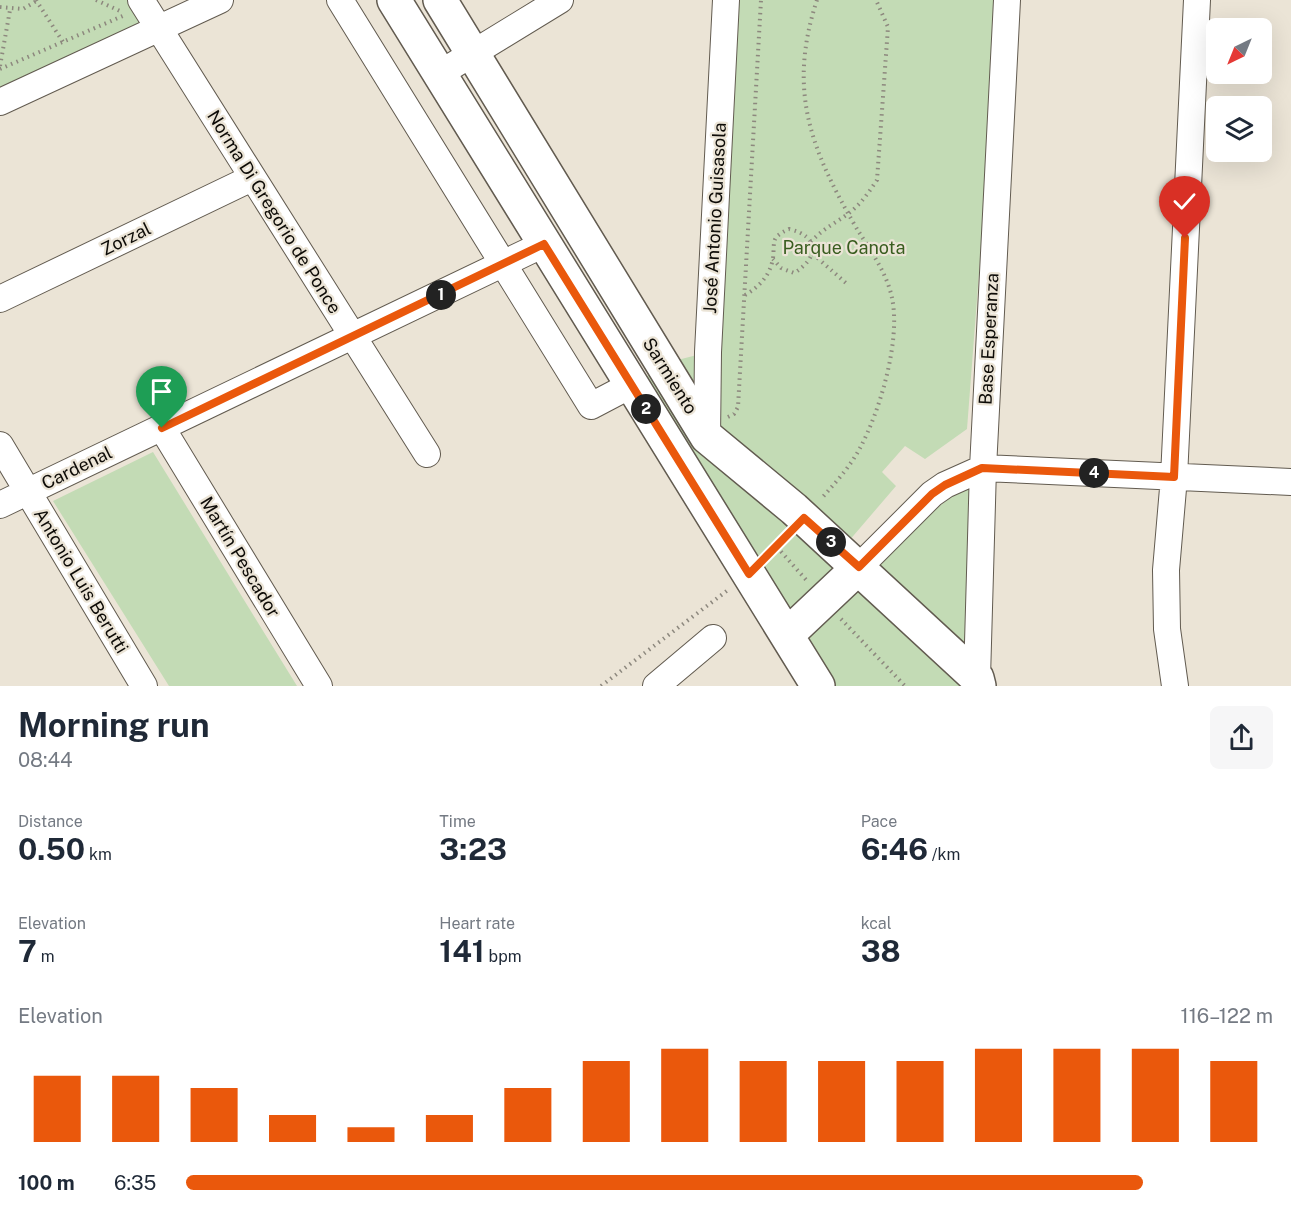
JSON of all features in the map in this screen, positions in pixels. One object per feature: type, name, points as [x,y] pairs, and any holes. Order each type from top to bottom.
[{"type":"main road","name":"Sarmiento","points":[[394,0],[818,686]]},
{"type":"main road","name":"Sarmiento","points":[[440,0],[717,427],[804,518],[859,567],[978,682]]},
{"type":"main road","points":[[787,635],[859,567]]},
{"type":"street","points":[[0,102],[220,0]]},
{"type":"street","points":[[340,0],[591,406],[631,385]]},
{"type":"street","points":[[440,74],[560,0]]},
{"type":"street","name":"José Antonio Guisasola","points":[[717,427],[708,352],[726,0]]},
{"type":"street","name":"Base Esperanza","points":[[978,682],[982,468],[1006,0]]},
{"type":"street","points":[[1175,686],[1167,629],[1166,570],[1174,477],[1197,0]]},
{"type":"street","name":"Norma Di Gregorio de Ponce","points":[[132,3],[160,28],[427,454]]},
{"type":"street","name":"Zorzal","points":[[0,299],[252,178]]},
{"type":"street","name":"Cardenal","points":[[0,505],[544,244]]},
{"type":"street","name":"Martín Pescador","points":[[162,428],[319,686]]},
{"type":"street","name":"Antonio Luis Berutti","points":[[0,445],[144,686]]},
{"type":"street","points":[[859,567],[932,494],[945,485],[982,468],[1291,482]]},
{"type":"street","points":[[656,686],[713,638]]},
{"type":"path","points":[[0,7],[10,10],[23,9],[37,0],[76,67]]},
{"type":"path","points":[[717,427],[734,414],[738,407],[761,0]]},
{"type":"path","points":[[601,686],[749,574],[804,518],[839,478],[860,449],[873,419],[888,368],[893,333],[892,299],[885,277],[823,167],[813,140],[804,95],[806,37],[817,0]]},
{"type":"path","points":[[811,242],[825,228],[849,214],[867,196],[877,180],[888,27],[876,0]]},
{"type":"path","points":[[0,67],[127,14],[132,3]]},
{"type":"path","points":[[0,67],[10,10]]},
{"type":"path","points":[[789,229],[802,232],[811,242],[813,254],[808,264],[794,273],[781,268],[773,259],[771,245],[778,234],[789,229]]},
{"type":"path","points":[[813,254],[847,284]]},
{"type":"path","points":[[744,296],[759,286],[773,259]]},
{"type":"green space","points":[[0,0],[141,0],[160,28],[0,102]]},
{"type":"green space","name":"Parque Canota","points":[[730,0],[1000,0],[967,429],[925,459],[905,446],[882,472],[896,486],[842,549],[852,565],[789,627],[635,386],[662,364],[697,355]]},
{"type":"green space","points":[[153,452],[297,686],[169,686],[53,501]]},
{"type":"green space","points":[[981,472],[976,675],[864,568]]},
{"type":"green space","points":[[861,571],[976,686],[822,686],[792,637]]},
{"type":"route","points":[[162,428],[544,244],[749,574],[804,518],[859,567],[932,494],[945,485],[982,468],[1174,477],[1185,238]]}]
